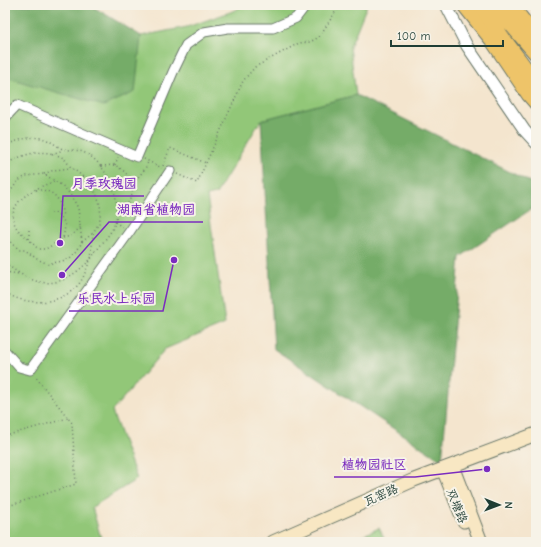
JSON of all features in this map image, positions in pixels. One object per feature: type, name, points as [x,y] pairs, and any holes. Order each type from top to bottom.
[{"type":"highway","points":[[481,5],[501,36],[536,83]]},
{"type":"highway","points":[[494,5],[536,53]]},
{"type":"highway","points":[[494,5],[523,52],[536,69]]},
{"type":"highway","points":[[517,58],[536,93]]},
{"type":"main road","points":[[464,5],[492,40],[536,104]]},
{"type":"main road","points":[[512,5],[532,32]]},
{"type":"main road","name":"瓦窑路","points":[[292,542],[449,471],[536,434]]},
{"type":"main road","name":"瓦窑路","points":[[273,542],[414,480],[449,471],[536,443]]},
{"type":"main road","name":"双塘路","points":[[449,471],[472,542]]},
{"type":"main road","name":"双塘路","points":[[449,471],[481,542]]},
{"type":"street","points":[[5,118],[17,105],[137,156],[186,45],[204,32],[228,28],[273,28],[296,18],[306,5]]},
{"type":"street","points":[[446,5],[467,46],[525,131],[536,143]]},
{"type":"street","points":[[5,351],[19,367],[30,370],[130,231],[166,169]]},
{"type":"path","points":[[137,156],[197,183],[243,81],[255,67],[299,43],[310,42],[319,37],[340,5]]},
{"type":"path","points":[[5,146],[15,141],[40,138],[50,141],[63,150]]},
{"type":"path","points":[[166,169],[170,148],[206,163]]},
{"type":"path","points":[[5,263],[19,274],[30,280],[43,283],[57,282],[69,277],[92,259],[106,240],[115,222],[117,206],[108,177],[101,166],[84,152],[73,149],[50,154]]},
{"type":"path","points":[[5,165],[12,160],[36,153],[50,154],[63,158],[90,184],[100,206],[99,223],[94,233],[92,259],[86,273],[77,286],[54,300],[39,302],[9,296],[5,292]]},
{"type":"path","points":[[117,206],[128,203],[132,195],[133,183],[145,169],[148,162]]},
{"type":"path","points":[[101,166],[114,165],[125,172],[133,183]]},
{"type":"path","points":[[5,199],[18,181],[26,176],[72,168]]},
{"type":"path","points":[[44,174],[54,182],[64,187],[72,197],[78,208],[82,242]]},
{"type":"path","points":[[54,182],[34,190],[17,204],[13,213],[18,230],[38,249],[46,249],[63,238],[71,236],[81,227]]},
{"type":"path","points":[[34,190],[45,190],[56,196],[62,205],[63,220]]},
{"type":"path","points":[[51,213],[54,212],[61,216],[63,220],[66,227],[63,238]]},
{"type":"path","points":[[29,230],[29,240]]},
{"type":"path","points":[[5,234],[12,244],[20,250],[25,250],[37,259],[48,264],[70,258],[77,251],[82,242],[94,233]]},
{"type":"path","points":[[5,272],[19,274]]},
{"type":"path","points":[[5,507],[76,484],[72,423],[30,370]]},
{"type":"path","points":[[5,436],[68,418]]},
{"type":"green space","points":[[5,5],[90,5],[141,36],[187,27],[236,10],[242,5],[367,5],[350,47],[356,95],[261,120],[216,194],[207,196],[225,324],[165,349],[112,411],[137,479],[92,507],[102,542],[5,542]]},
{"type":"green space","points":[[5,5],[90,5],[141,36],[135,92],[104,106],[5,77]]},
{"type":"green space","points":[[356,95],[536,185],[536,206],[460,257],[442,461],[274,349],[261,120]]},
{"type":"green space","points":[[379,528],[386,542],[349,542]]},
{"type":"place","name":"月季玫瑰园","points":[[60,243]]},
{"type":"place","name":"乐民水上乐园","points":[[174,260]]},
{"type":"place","name":"湖南省植物园","points":[[62,275]]},
{"type":"place","name":"植物园社区","points":[[487,469]]}]
